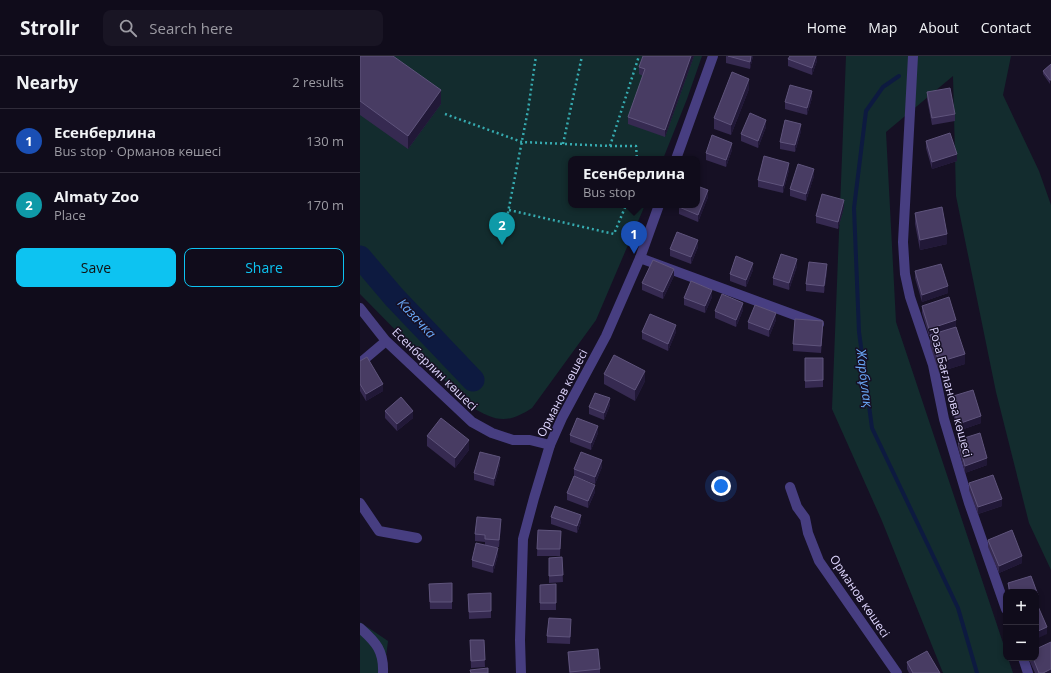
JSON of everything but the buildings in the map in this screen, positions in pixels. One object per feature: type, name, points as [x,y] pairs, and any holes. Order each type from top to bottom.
[{"type":"street","points":[[677,156],[713,56]]},
{"type":"street","name":"Роза Бағланова көшесі","points":[[913,56],[903,242],[905,274],[910,297],[932,365],[944,419],[969,503],[1003,600]]},
{"type":"street","name":"Орманов көшесі","points":[[521,673],[520,640],[524,539],[550,445],[562,418],[606,336],[640,258],[658,208]]},
{"type":"street","points":[[640,258],[819,324]]},
{"type":"street","name":"Есенберлин көшесі","points":[[360,308],[386,341],[472,422],[492,433],[513,440],[530,440],[550,445]]},
{"type":"street","points":[[360,362],[386,341]]},
{"type":"street","name":"Орманов көшесі","points":[[790,487],[797,507],[805,518],[808,533],[819,561],[897,673]]},
{"type":"street","points":[[360,503],[379,531],[418,538]]},
{"type":"street","points":[[360,628],[375,642],[384,660],[383,673]]},
{"type":"street","points":[[1024,661],[1028,673]]},
{"type":"path","points":[[503,238],[522,142],[536,56]]},
{"type":"path","points":[[563,144],[582,56]]},
{"type":"path","points":[[610,146],[639,56]]},
{"type":"path","points":[[444,114],[522,142],[636,146],[637,156]]},
{"type":"path","points":[[509,210],[614,234],[625,208]]},
{"type":"green space","points":[[360,56],[702,56],[664,156],[568,156],[568,208],[644,208],[596,320],[532,408],[515,417],[501,419],[494,418],[470,406],[360,294]]},
{"type":"green space","points":[[846,56],[1011,56],[1003,95],[1039,171],[1051,205],[1051,570],[1029,523],[996,392],[956,196],[953,76],[886,132],[896,322],[1003,643],[1003,661],[1009,661],[1013,673],[943,673],[882,521],[832,409]]},
{"type":"green space","points":[[360,622],[388,641],[384,673],[360,673]]},
{"type":"waterway","name":"Жарбұлақ","points":[[899,76],[883,87],[866,111],[854,208],[859,332],[872,428],[958,608],[977,673]]},
{"type":"waterway","name":"Казачка","points":[[360,257],[394,297],[473,380]]},
{"type":"place","name":"Almaty Zoo","points":[[502,245]]},
{"type":"place","name":"Есенберлина","points":[[634,254]]}]
